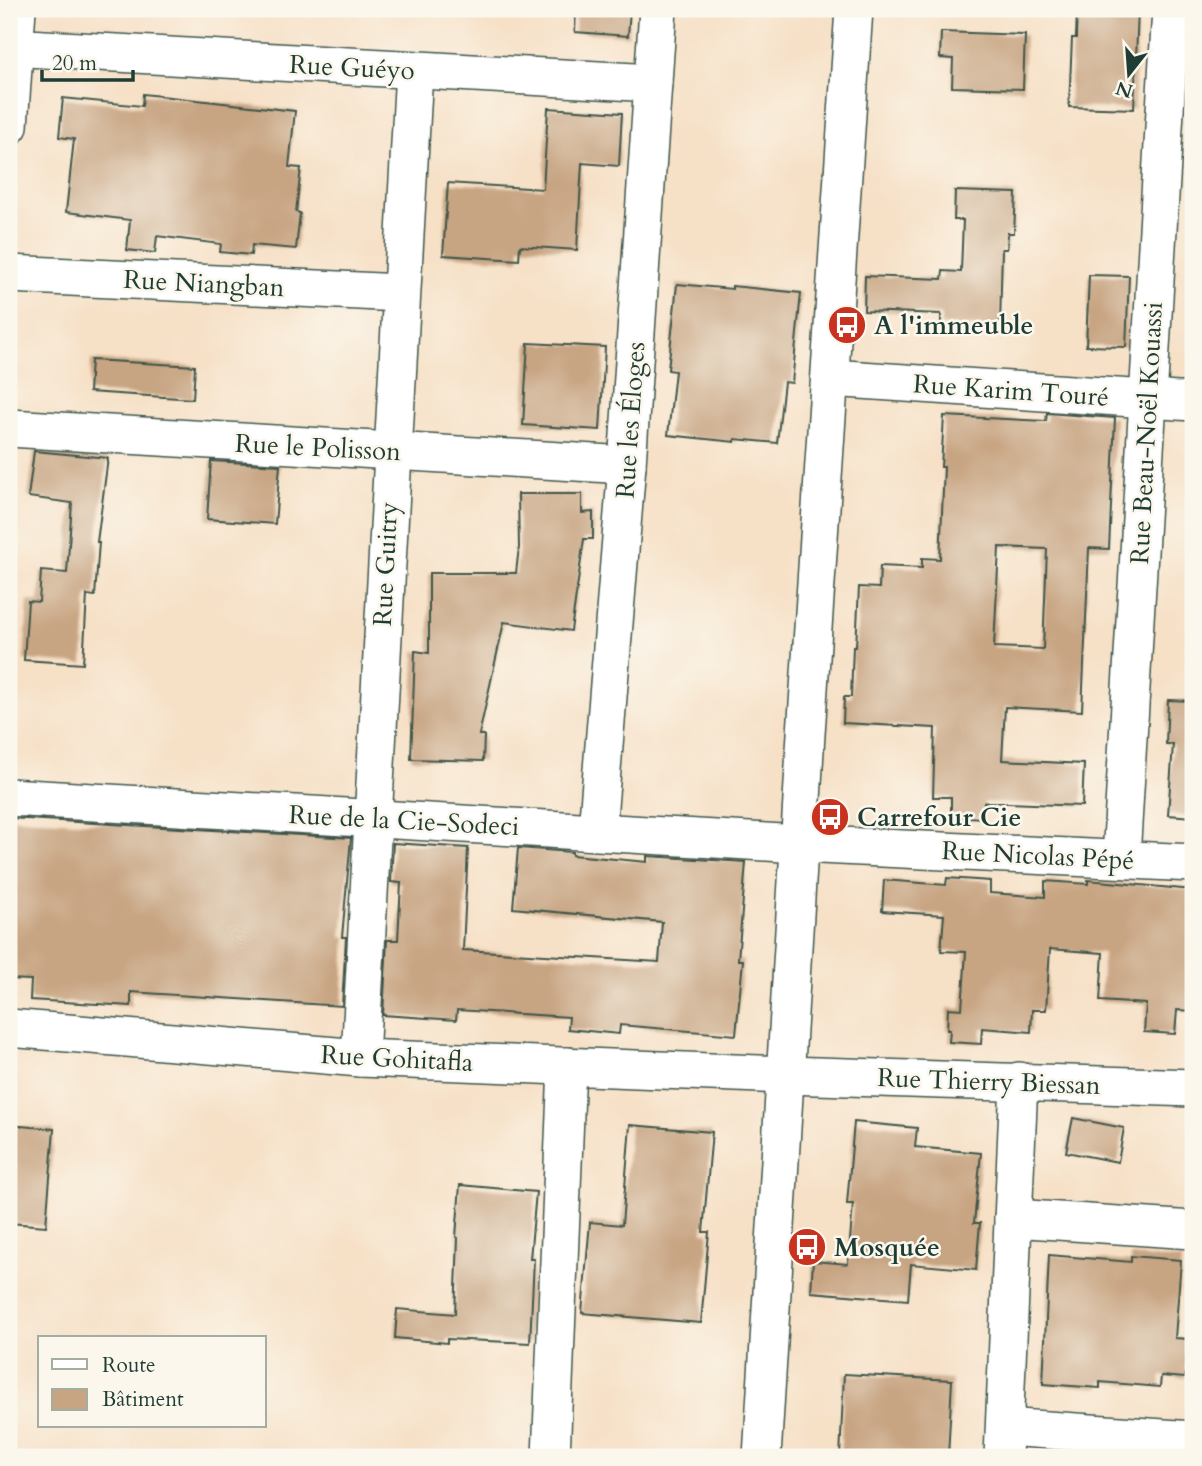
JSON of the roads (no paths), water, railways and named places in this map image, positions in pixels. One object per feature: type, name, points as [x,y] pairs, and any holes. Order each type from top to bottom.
[{"type":"street","points":[[9,126],[12,47],[17,9]]},
{"type":"street","name":"Rue les Éloges","points":[[597,831],[627,465],[658,9]]},
{"type":"street","points":[[762,1457],[854,9]]},
{"type":"street","name":"Rue Beau-Noël Kouassi","points":[[1121,858],[1171,9]]},
{"type":"street","name":"Rue Guéyo","points":[[12,47],[653,83]]},
{"type":"street","name":"Rue Guitry","points":[[360,1058],[391,451],[414,70]]},
{"type":"street","name":"Rue Niangban","points":[[9,274],[400,293]]},
{"type":"street","name":"Rue Karim Touré","points":[[830,378],[1193,402]]},
{"type":"street","name":"Rue le Polisson","points":[[9,428],[627,465]]},
{"type":"street","name":"Rue de la Cie-Sodeci","points":[[9,797],[799,844]]},
{"type":"street","name":"Rue Nicolas Pépé","points":[[799,844],[1193,863]]},
{"type":"street","name":"Rue Gohitafla","points":[[9,1028],[360,1058],[786,1075]]},
{"type":"street","points":[[551,1457],[567,1066]]},
{"type":"street","name":"Rue Thierry Biessan","points":[[786,1075],[1193,1088]]},
{"type":"street","points":[[1019,1081],[1004,1442],[1193,1440]]},
{"type":"street","points":[[1013,1218],[1193,1230]]},
{"type":"place","name":"A l'immeuble","points":[[847,325]]},
{"type":"place","name":"Carrefour Cie","points":[[830,817]]},
{"type":"place","name":"Mosquée","points":[[807,1247]]}]
